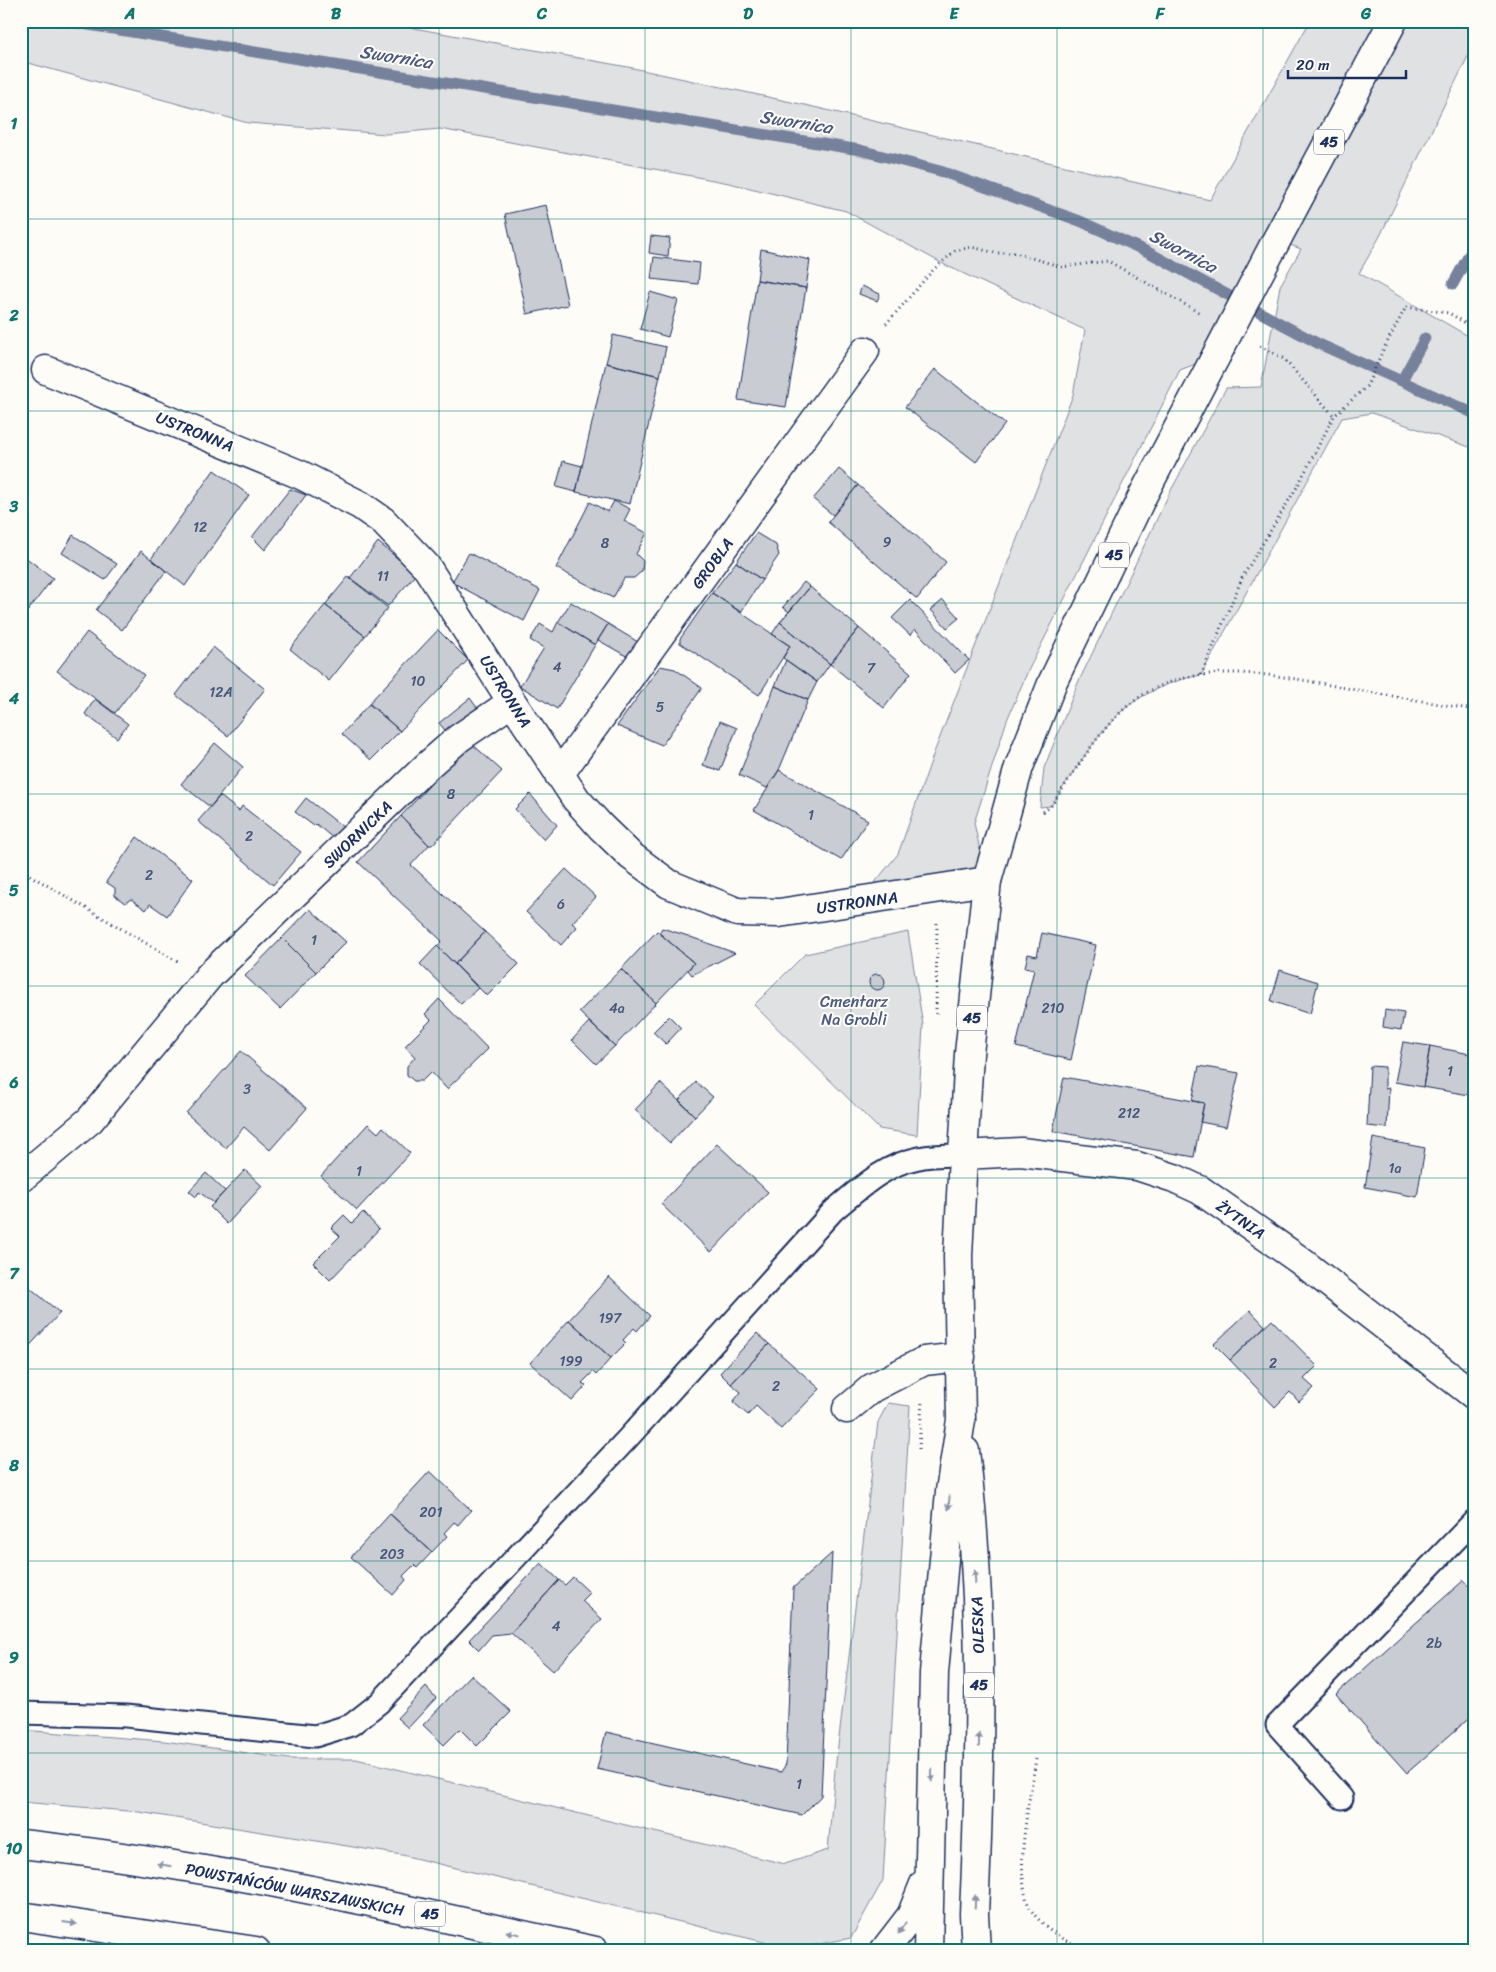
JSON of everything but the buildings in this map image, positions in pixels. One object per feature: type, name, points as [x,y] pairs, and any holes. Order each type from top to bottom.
[{"type":"main road","name":"45","points":[[884,1951],[911,1916],[930,1871],[934,1673],[950,1491],[961,1420],[958,1256],[963,1155],[969,1054],[987,881],[1022,760],[1053,681],[1143,495],[1393,21]]},
{"type":"main road","name":"GROBLA","points":[[559,775],[865,351]]},
{"type":"main road","name":"USTRONNA","points":[[46,370],[301,475],[360,504],[383,521],[426,566],[559,775],[601,828],[631,856],[669,884],[737,912],[779,913],[987,881]]},
{"type":"main road","name":"SWORNICKA","points":[[21,1178],[90,1120],[210,975],[426,767],[459,738],[512,702]]},
{"type":"main road","name":"ŻYTNIA","points":[[963,1155],[1021,1152],[1137,1166],[1174,1178],[1200,1190],[1298,1259],[1475,1396]]},
{"type":"main road","points":[[847,1409],[872,1388],[924,1361],[961,1356]]},
{"type":"main road","name":"OLESKA","points":[[961,1420],[972,1502],[980,1695],[974,1914],[976,1951]]},
{"type":"main road","name":"POWSTAŃCÓW WARSZAWSKICH","points":[[21,1844],[134,1859],[264,1882],[428,1914],[595,1951]]},
{"type":"main road","points":[[928,1951],[930,1871]]},
{"type":"main road","points":[[21,1916],[256,1951]]},
{"type":"lane","points":[[21,1713],[126,1716],[315,1736],[351,1725],[379,1703],[622,1445],[833,1211],[866,1183],[892,1167],[918,1158],[963,1155]]},
{"type":"lane","points":[[1342,1798],[1277,1725],[1475,1520]]},
{"type":"path","points":[[865,351],[934,269],[955,251],[971,247],[996,253],[1015,253],[1062,267],[1108,261]]},
{"type":"path","points":[[1201,675],[1243,576],[1297,487],[1334,416],[1367,386],[1383,350],[1406,307],[1449,313],[1475,329]]},
{"type":"path","points":[[1000,832],[1035,819],[1051,806],[1102,734],[1122,711],[1144,696],[1178,679],[1201,675],[1234,673],[1284,677],[1475,710]]},
{"type":"path","points":[[21,870],[180,963],[210,975]]},
{"type":"path","points":[[936,1015],[937,890]]},
{"type":"path","points":[[919,1450],[924,1361]]},
{"type":"path","points":[[1036,1759],[1025,1838],[1023,1872],[1026,1898],[1037,1918],[1062,1939],[1096,1951]]},
{"type":"green space","points":[[21,21],[375,21],[628,67],[805,105],[1210,200],[1310,21],[1475,21],[1475,42],[1379,238],[1359,273],[1475,340],[1475,449],[1372,413],[1342,418],[1201,675],[1159,688],[1140,698],[1122,711],[1075,769],[1051,806],[1040,807],[1044,768],[1078,683],[1168,496],[1226,388],[1261,387],[1280,286],[1301,249],[1277,240],[1216,356],[1180,370],[1027,673],[1007,720],[974,823],[987,881],[859,902],[898,854],[935,750],[1073,395],[1085,330],[945,265],[846,211],[729,183],[440,129],[386,134],[248,123],[21,61]]},
{"type":"green space","name":"Cmentarz Na Grobli","points":[[908,932],[923,1025],[917,1135],[879,1129],[754,1005],[805,954]]},
{"type":"green space","points":[[888,1403],[910,1406],[883,1880],[851,1938],[793,1949],[402,1855],[139,1812],[21,1802],[21,1730],[164,1741],[289,1759],[356,1759],[785,1864],[828,1850],[835,1770],[878,1422]]},
{"type":"waterway","name":"Swornica","points":[[64,21],[860,150],[940,171],[1080,221],[1150,253],[1319,344],[1475,414]]},
{"type":"waterway","points":[[1453,284],[1475,244]]},
{"type":"waterway","points":[[1402,380],[1425,338]]}]
